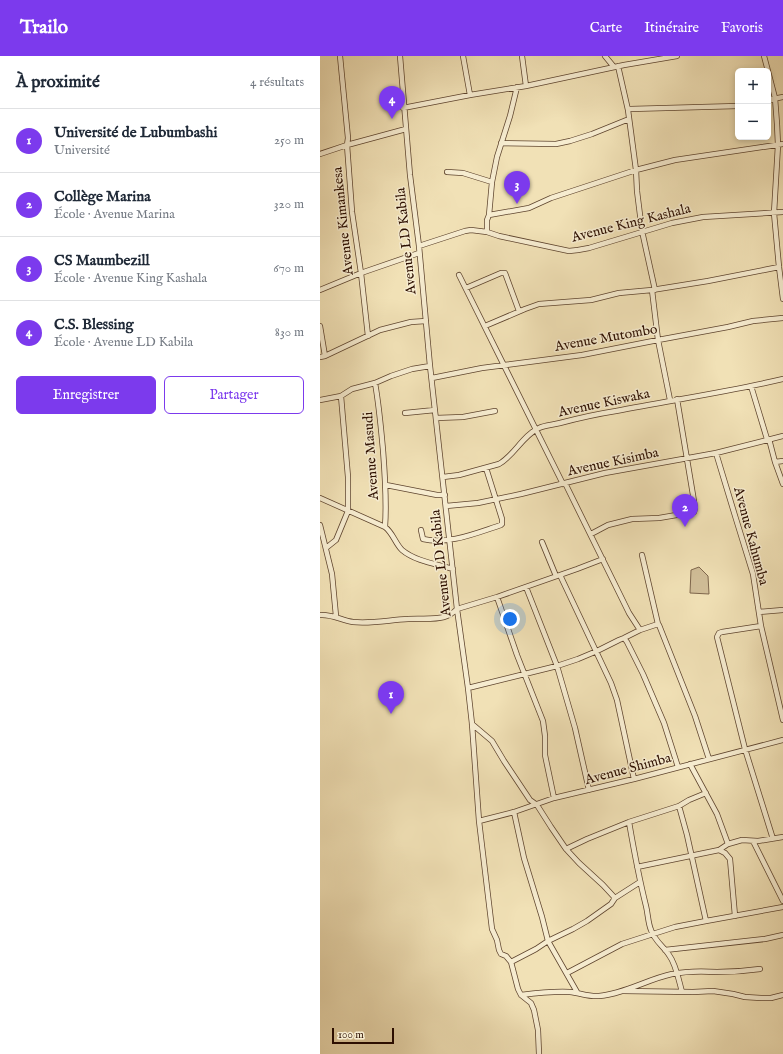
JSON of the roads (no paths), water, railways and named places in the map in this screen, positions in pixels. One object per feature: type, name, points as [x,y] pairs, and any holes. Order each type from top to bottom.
[{"type":"street","name":"Avenue Kimankesa","points":[[340,56],[348,138],[347,145],[352,212],[368,336]]},
{"type":"street","name":"Avenue LD Kabila","points":[[400,56],[410,175],[419,246],[430,366],[452,569],[472,724],[479,821],[492,929],[501,954],[506,956],[511,962],[517,986],[521,995],[529,1000],[534,1010],[538,1030],[539,1054]]},
{"type":"street","points":[[463,56],[470,95]]},
{"type":"street","points":[[522,56],[526,86]]},
{"type":"street","points":[[605,56],[616,67],[628,110],[642,231],[653,290],[658,340],[670,400]]},
{"type":"street","points":[[404,108],[526,86],[677,56]]},
{"type":"street","points":[[764,56],[767,68]]},
{"type":"street","points":[[771,83],[775,98],[781,144],[774,213],[783,299]]},
{"type":"street","points":[[487,232],[486,226],[489,215],[492,182],[501,143],[510,116],[517,87]]},
{"type":"street","points":[[771,99],[783,97]]},
{"type":"street","points":[[628,110],[735,106]]},
{"type":"street","points":[[501,143],[556,144],[585,136],[629,119]]},
{"type":"street","points":[[320,154],[406,129]]},
{"type":"street","points":[[489,215],[529,208],[551,198],[636,170],[675,160],[781,144]]},
{"type":"street","points":[[447,172],[462,173],[492,182]]},
{"type":"street","name":"Avenue King Kashala","points":[[419,246],[457,233],[471,230],[487,232],[499,236],[569,250],[578,250],[672,223],[703,217],[783,212]]},
{"type":"street","points":[[320,290],[361,273],[419,253]]},
{"type":"street","points":[[485,326],[539,304],[591,300],[619,292],[653,290],[708,281],[779,266]]},
{"type":"street","points":[[466,288],[501,273],[506,273],[519,311]]},
{"type":"street","points":[[459,275],[536,430],[640,630]]},
{"type":"street","name":"Avenue Mutombo","points":[[432,378],[504,365],[582,355],[753,321],[783,318]]},
{"type":"street","points":[[320,326],[322,357],[380,330],[411,322],[426,321]]},
{"type":"street","points":[[320,400],[341,396],[359,387],[375,383],[391,376],[430,366]]},
{"type":"street","name":"Avenue Kiswaka","points":[[443,477],[459,475],[499,464],[511,455],[526,437],[540,428],[587,416],[783,379]]},
{"type":"street","name":"Avenue Masudi","points":[[375,383],[379,406],[386,485],[385,527]]},
{"type":"street","points":[[751,386],[783,484]]},
{"type":"street","points":[[326,548],[336,540],[348,512],[348,477],[341,396]]},
{"type":"street","points":[[591,534],[608,525],[632,519],[659,518],[694,512],[695,508],[677,399]]},
{"type":"street","points":[[405,413],[435,410]]},
{"type":"street","points":[[436,418],[464,417],[495,411]]},
{"type":"street","name":"Avenue Kisimba","points":[[446,506],[495,500],[605,473],[716,453],[783,436]]},
{"type":"street","name":"Avenue Kahumba","points":[[716,453],[753,574],[761,626],[783,720]]},
{"type":"street","points":[[775,462],[783,461]]},
{"type":"street","points":[[421,530],[423,539],[450,540],[501,525],[502,519],[486,468]]},
{"type":"street","points":[[386,485],[437,495],[445,495]]},
{"type":"street","points":[[320,498],[348,512],[385,527],[390,531],[398,545],[409,555],[452,569]]},
{"type":"street","points":[[320,525],[332,574],[336,616]]},
{"type":"street","points":[[542,542],[597,651],[611,683],[617,700],[634,779]]},
{"type":"street","points":[[642,555],[658,624],[692,708],[708,759]]},
{"type":"street","points":[[320,616],[336,616],[348,621],[364,623],[440,618],[452,614],[457,609],[497,597],[603,559]]},
{"type":"street","points":[[526,587],[557,666],[575,728],[589,790]]},
{"type":"street","points":[[497,597],[524,674],[543,721],[546,759],[554,798]]},
{"type":"street","points":[[759,612],[783,610]]},
{"type":"street","points":[[468,688],[557,666],[578,659],[640,630],[658,624]]},
{"type":"street","points":[[761,626],[722,632],[719,633],[717,637],[745,749],[773,838]]},
{"type":"street","points":[[624,638],[643,674],[664,723],[678,767]]},
{"type":"street","points":[[472,724],[490,738],[504,762],[530,800],[536,805],[566,849],[615,898]]},
{"type":"street","name":"Avenue Shimba","points":[[479,821],[514,812],[554,798],[634,779],[783,740]]},
{"type":"street","points":[[690,764],[716,814],[728,844]]},
{"type":"street","points":[[566,849],[629,822],[679,806],[706,793]]},
{"type":"street","points":[[679,806],[692,856],[706,921]]},
{"type":"street","points":[[514,812],[524,858],[548,941],[577,992]]},
{"type":"street","points":[[629,822],[650,928],[659,943],[672,959],[682,992]]},
{"type":"street","points":[[637,867],[719,850],[728,844],[742,840],[753,841],[783,837]]},
{"type":"street","points":[[753,841],[783,901]]},
{"type":"street","points":[[719,850],[725,853],[730,859],[735,916]]},
{"type":"street","points":[[511,962],[587,921],[611,904],[615,898],[640,882]]},
{"type":"street","points":[[567,973],[622,944],[675,927],[783,907]]},
{"type":"street","points":[[665,950],[765,939],[783,935]]},
{"type":"street","points":[[521,995],[558,991],[577,992],[591,996],[607,995],[666,975],[677,973],[701,971],[745,971],[760,969]]},
{"type":"street","points":[[620,991],[713,991],[745,997],[761,998],[771,998],[783,995]]},
{"type":"place","name":"C.S. Blessing","points":[[392,119]]},
{"type":"place","name":"CS Maumbezill","points":[[517,204]]},
{"type":"place","name":"Collège Marina","points":[[685,527]]},
{"type":"place","name":"Université de Lubumbashi","points":[[391,714]]}]
